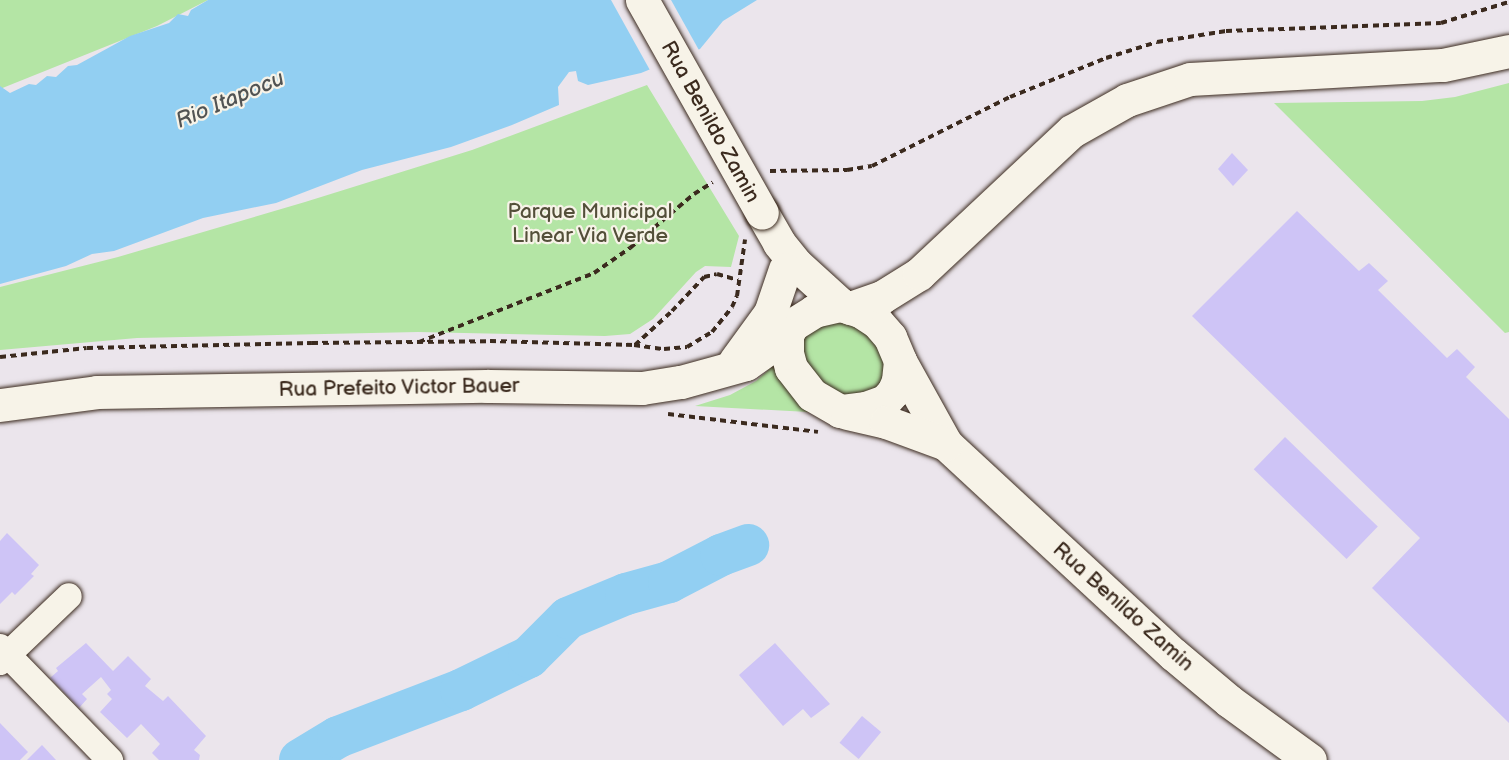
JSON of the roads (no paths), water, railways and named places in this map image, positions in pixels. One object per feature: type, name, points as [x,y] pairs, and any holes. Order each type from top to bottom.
[{"type":"main road","name":"Rua Benildo Zamin","points":[[642,0],[753,223],[782,256],[846,307]]},
{"type":"main road","points":[[846,307],[877,322],[890,337],[900,361],[898,381],[885,401],[831,422],[791,368],[786,353],[790,330],[814,311],[846,307],[882,297],[920,274],[1072,131],[1127,99],[1190,79],[1443,65],[1509,51]]},
{"type":"main road","name":"Rua Benildo Zamin","points":[[782,256],[790,330]]},
{"type":"main road","points":[[720,372],[738,358],[765,322],[782,256]]},
{"type":"main road","name":"Rua Prefeito Victor Bauer","points":[[0,405],[97,392],[505,386],[642,388],[720,372],[746,364],[790,330]]},
{"type":"main road","name":"Rua Benildo Zamin","points":[[900,361],[946,444],[1173,654],[1229,701],[1310,760]]},
{"type":"main road","name":"Rua Benildo Zamin","points":[[831,422],[886,422],[946,444]]},
{"type":"street","points":[[69,596],[3,655],[110,760]]},
{"type":"water","name":"Rio Itapocu","points":[[208,0],[757,0],[723,21],[700,49],[641,73],[588,85],[578,81],[576,71],[569,72],[558,87],[559,105],[512,125],[451,147],[362,170],[276,203],[203,218],[114,251],[92,254],[66,266],[0,284],[0,86],[10,93],[29,84],[36,85],[47,76],[56,77],[68,66],[77,65],[130,36],[169,23],[178,14],[188,16],[191,10]]},
{"type":"waterway","points":[[300,760],[338,737],[461,690],[529,657],[568,618],[626,594],[669,582],[721,555],[748,545]]},
{"type":"park label","name":"Parque Municipal Linear Via Verde","points":[[590,224]]}]
